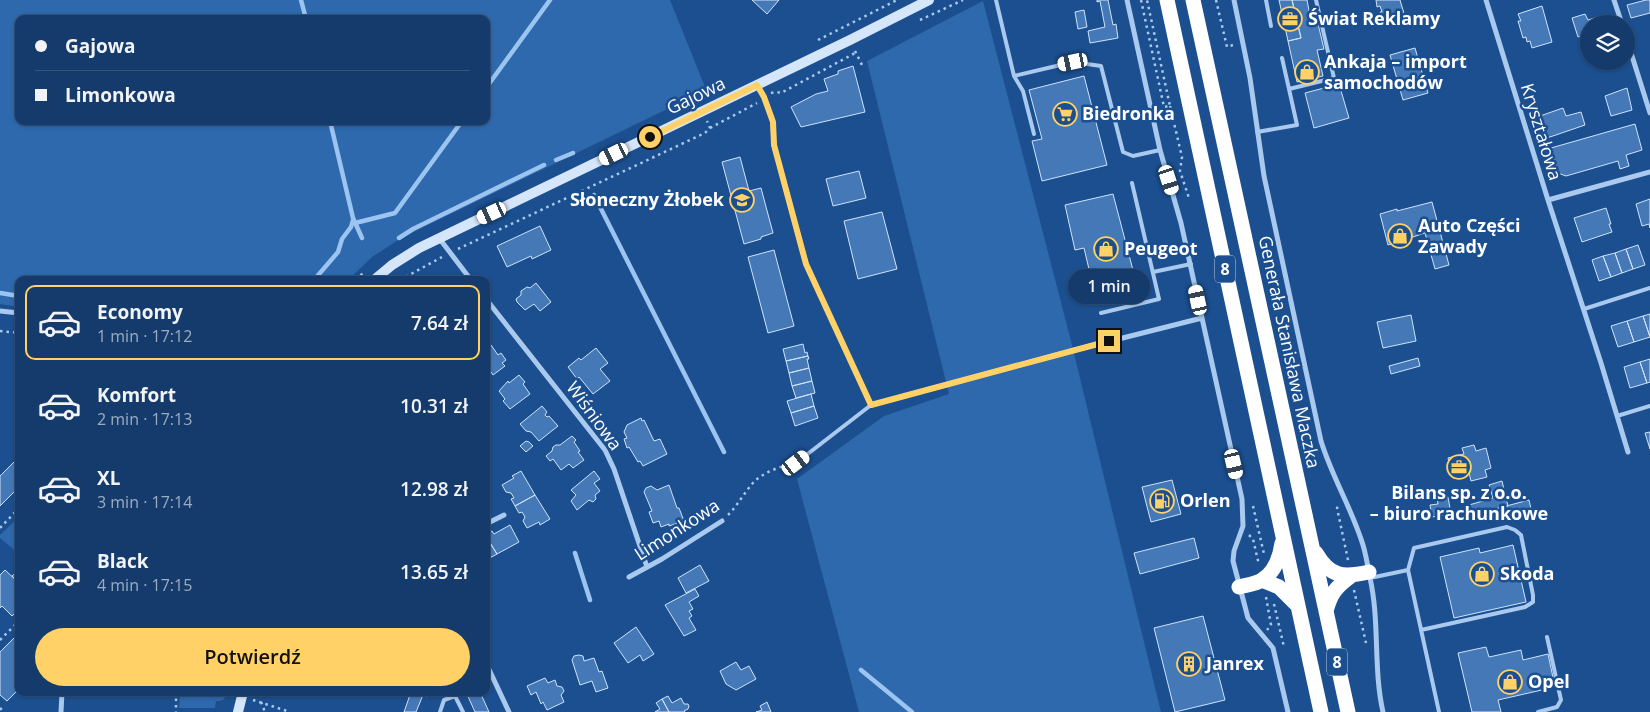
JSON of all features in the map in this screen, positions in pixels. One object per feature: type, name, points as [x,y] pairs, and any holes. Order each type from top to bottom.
[{"type":"highway","name":"8","points":[[1167,0],[1321,712]]},
{"type":"highway","name":"Generała Stanisława Maczka","points":[[1193,0],[1348,712]]},
{"type":"highway","points":[[1239,587],[1262,580],[1276,565],[1281,554],[1283,538]]},
{"type":"highway","points":[[1312,547],[1327,568],[1338,575],[1370,575]]},
{"type":"highway","points":[[1326,611],[1330,596],[1340,584],[1351,576]]},
{"type":"highway","points":[[1262,580],[1279,587],[1297,605]]},
{"type":"street","name":"Gajowa","points":[[379,276],[404,257],[439,238],[929,0]]},
{"type":"street","points":[[1127,0],[1160,150],[1191,264],[1242,499],[1243,526],[1234,551],[1233,561],[1248,618],[1273,648],[1288,712]]},
{"type":"street","points":[[1234,0],[1250,78],[1266,186],[1322,441],[1328,464],[1360,538],[1370,575],[1376,614],[1378,677],[1383,712]]},
{"type":"street","name":"Kryształowa","points":[[1486,0],[1548,200],[1650,172]]},
{"type":"street","points":[[1614,0],[1619,15]]},
{"type":"street","points":[[1635,62],[1648,98],[1650,113]]},
{"type":"street","points":[[757,85],[764,97],[773,122],[774,145],[806,264],[871,405],[1202,318]]},
{"type":"street","points":[[1548,200],[1628,452]]},
{"type":"street","points":[[439,238],[468,276]]},
{"type":"street","name":"Wiśniowa","points":[[490,304],[605,450],[614,469],[647,567]]},
{"type":"street","points":[[0,310],[15,312]]},
{"type":"street","points":[[490,522],[504,515]]},
{"type":"street","name":"Limonkowa","points":[[629,577],[722,521]]},
{"type":"street","points":[[490,672],[509,712]]},
{"type":"street","points":[[61,712],[62,696]]},
{"type":"street","points":[[238,712],[242,696]]},
{"type":"lane","points":[[996,0],[1014,76],[1023,91],[1034,134]]},
{"type":"lane","points":[[1266,0],[1271,26]]},
{"type":"lane","points":[[1289,89],[1334,78],[1316,0]]},
{"type":"lane","points":[[1257,132],[1297,125],[1282,58]]},
{"type":"lane","points":[[1014,76],[1073,62],[1100,66],[1123,152],[1133,156],[1160,150]]},
{"type":"lane","points":[[1101,313],[1159,299],[1132,183]]},
{"type":"lane","points":[[1153,272],[1191,264]]},
{"type":"lane","points":[[1584,309],[1650,288]]},
{"type":"lane","points":[[796,463],[871,405]]},
{"type":"lane","points":[[1617,416],[1650,406]]},
{"type":"lane","points":[[1421,630],[1525,608],[1533,602],[1534,596],[1521,536],[1515,530],[1507,528],[1414,548],[1408,570],[1421,630],[1439,712]]},
{"type":"lane","points":[[1370,575],[1408,570]]},
{"type":"lane","points":[[1538,712],[1556,707],[1561,700],[1547,637]]},
{"type":"lane","points":[[440,712],[444,700],[455,696],[463,712]]},
{"type":"path","points":[[912,23],[963,0]]},
{"type":"path","points":[[1141,0],[1164,107],[1170,106]]},
{"type":"path","points":[[1147,0],[1182,158],[1180,170],[1189,198],[1187,199]]},
{"type":"path","points":[[1216,0],[1226,48],[1233,46],[1232,40]]},
{"type":"path","points":[[850,40],[862,65]]},
{"type":"path","points":[[710,128],[754,105],[770,93],[777,92],[781,94],[864,48]]},
{"type":"path","points":[[407,276],[450,252],[705,133]]},
{"type":"path","points":[[0,331],[15,333]]},
{"type":"path","name":"Limonkowa","points":[[722,521],[738,504],[753,482],[776,468],[796,463]]},
{"type":"path","points":[[1340,506],[1337,508],[1351,576],[1366,645],[1370,647]]},
{"type":"path","points":[[0,528],[15,512]]},
{"type":"path","points":[[0,640],[15,625]]},
{"type":"path","points":[[176,696],[176,712]]},
{"type":"path","points":[[252,699],[290,712]]},
{"type":"path","points":[[261,702],[265,712]]},
{"type":"path","points":[[0,708],[4,712]]},
{"type":"shaded area","points":[[0,0],[670,0],[705,87],[692,97],[403,237],[372,257],[352,276],[15,276],[15,306],[0,304]]},
{"type":"shaded area","points":[[983,1],[1071,341],[1161,712],[859,712],[797,479],[884,416],[949,394],[867,61]]},
{"type":"shaded area","points":[[15,521],[15,550],[0,538],[0,535]]},
{"type":"shaded area","points":[[180,696],[225,696],[223,700],[216,701],[215,708],[179,708]]},
{"type":"building","points":[[752,0],[779,0],[767,14]]},
{"type":"building","points":[[1097,0],[1108,0],[1113,25],[1116,24],[1118,38],[1090,43],[1088,31],[1105,27],[1100,1],[1097,2]]},
{"type":"building","name":"Świat Reklamy","points":[[1279,0],[1292,0],[1301,38],[1288,41]]},
{"type":"building","points":[[1292,0],[1307,0],[1312,26],[1318,24],[1324,49],[1317,50],[1323,76],[1297,82],[1288,41],[1301,38]]},
{"type":"building","points":[[1376,0],[1400,0],[1406,20],[1383,25],[1380,12],[1382,12],[1380,6],[1377,7]]},
{"type":"building","points":[[1650,0],[1650,13],[1635,17],[1635,15],[1630,15],[1627,5]]},
{"type":"building","points":[[1542,6],[1552,42],[1532,48],[1530,41],[1527,42],[1526,37],[1523,38],[1518,21],[1521,21],[1518,14]]},
{"type":"building","points":[[1084,10],[1087,27],[1078,29],[1075,12]]},
{"type":"building","points":[[1580,16],[1580,36],[1578,37],[1572,18]]},
{"type":"building","points":[[1415,48],[1428,93],[1403,100],[1390,55]]},
{"type":"building","points":[[853,66],[865,112],[801,127],[791,107],[816,94],[828,91],[824,79],[838,74],[838,71]]},
{"type":"building","name":"Biedronka","points":[[1084,76],[1107,165],[1042,181],[1032,141],[1042,139],[1029,90]]},
{"type":"building","points":[[1339,84],[1349,118],[1314,128],[1305,93]]},
{"type":"building","points":[[1627,88],[1632,110],[1611,116],[1605,96]]},
{"type":"building","points":[[1563,108],[1566,116],[1581,112],[1585,125],[1547,138],[1540,116]]},
{"type":"building","points":[[1635,124],[1642,150],[1626,155],[1629,166],[1620,169],[1618,161],[1566,176],[1558,173],[1551,148]]},
{"type":"building","points":[[740,157],[749,191],[761,188],[773,233],[744,244],[722,162]]},
{"type":"building","points":[[859,171],[866,198],[833,206],[826,179]]},
{"type":"building","name":"Peugeot","points":[[1113,194],[1139,293],[1097,303],[1084,248],[1075,250],[1065,205]]},
{"type":"building","points":[[1650,199],[1650,228],[1649,224],[1642,226],[1636,204]]},
{"type":"building","name":"Auto Części Zawady","points":[[1432,202],[1449,265],[1435,269],[1425,233],[1388,245],[1380,214]]},
{"type":"building","points":[[1606,208],[1612,232],[1582,242],[1574,218]]},
{"type":"building","points":[[882,212],[897,269],[858,279],[844,221]]},
{"type":"building","points":[[540,226],[551,250],[532,259],[531,256],[507,267],[497,246]]},
{"type":"building","points":[[1638,245],[1645,265],[1633,269],[1626,249]]},
{"type":"building","points":[[1626,249],[1633,269],[1622,273],[1615,253]]},
{"type":"building","points":[[774,250],[794,326],[768,333],[748,257]]},
{"type":"building","points":[[1615,253],[1622,273],[1611,277],[1603,256]]},
{"type":"building","points":[[1603,256],[1611,277],[1599,281],[1592,260]]},
{"type":"building","points":[[536,283],[551,302],[540,311],[534,304],[525,310],[516,299],[521,295],[521,291],[527,287],[530,288]]},
{"type":"building","points":[[1650,314],[1650,337],[1643,316]]},
{"type":"building","points":[[1411,315],[1416,341],[1383,348],[1377,322]]},
{"type":"building","points":[[1643,316],[1650,337],[1634,342],[1627,321]]},
{"type":"building","points":[[1627,321],[1634,342],[1618,347],[1611,326]]},
{"type":"building","points":[[803,344],[805,353],[807,352],[808,356],[786,361],[783,349]]},
{"type":"building","points":[[490,346],[498,355],[501,353],[506,360],[502,363],[505,366],[493,375],[490,373]]},
{"type":"building","points":[[596,348],[608,363],[600,369],[610,381],[593,394],[579,377],[577,379],[568,367],[579,358],[581,360]]},
{"type":"building","points":[[808,356],[809,368],[789,373],[786,361]]},
{"type":"building","points":[[1418,358],[1420,366],[1391,374],[1389,366]]},
{"type":"building","points":[[1650,359],[1650,382],[1647,383],[1640,362]]},
{"type":"building","points":[[1640,362],[1647,383],[1630,388],[1624,367]]},
{"type":"building","points":[[809,368],[812,381],[792,386],[789,373]]},
{"type":"building","points":[[519,375],[525,382],[523,384],[530,394],[510,409],[503,401],[505,399],[499,391],[508,381],[509,383]]},
{"type":"building","points":[[812,381],[815,393],[796,398],[792,386]]},
{"type":"building","points":[[811,394],[814,406],[791,413],[787,401]]},
{"type":"building","points":[[542,406],[547,412],[545,415],[549,416],[558,426],[539,441],[520,424]]},
{"type":"building","points":[[814,406],[818,418],[795,426],[791,413]]},
{"type":"building","points":[[641,418],[642,421],[644,420],[654,441],[660,439],[667,454],[643,466],[640,461],[638,462],[629,447],[627,448],[624,439],[627,438],[624,432],[627,425]]},
{"type":"building","points":[[1650,432],[1650,449],[1645,433]]},
{"type":"building","points":[[572,436],[576,440],[574,442],[580,451],[578,452],[584,460],[573,468],[569,464],[561,470],[553,459],[550,461],[546,456],[552,451],[553,447],[560,445]]},
{"type":"building","points":[[526,441],[533,446],[526,452],[520,446]]},
{"type":"building","points":[[1474,445],[1476,451],[1486,448],[1491,468],[1485,470],[1487,477],[1471,481],[1469,473],[1453,478],[1448,458],[1464,454],[1462,448]]},
{"type":"building","points":[[15,461],[15,491],[0,506],[0,476]]},
{"type":"building","points":[[521,471],[535,495],[515,506],[511,499],[514,498],[511,493],[506,492],[502,485]]},
{"type":"building","points":[[594,471],[600,479],[594,483],[600,491],[595,495],[596,499],[593,502],[589,500],[577,510],[571,501],[576,495],[571,490]]},
{"type":"building","name":"Orlen","points":[[1172,480],[1181,514],[1151,522],[1142,487]]},
{"type":"building","points":[[1502,481],[1508,506],[1472,515],[1469,505],[1493,498],[1489,485]]},
{"type":"building","points":[[669,485],[684,521],[661,527],[659,521],[653,523],[649,512],[652,511],[644,492],[646,488],[651,486],[657,490]]},
{"type":"building","points":[[535,495],[550,519],[540,525],[539,522],[527,528],[523,521],[525,517],[522,512],[519,513],[515,506]]},
{"type":"building","points":[[1448,497],[1451,514],[1432,517],[1430,505],[1438,504],[1437,498]]},
{"type":"building","points":[[1529,500],[1531,509],[1482,521],[1480,513]]},
{"type":"building","points":[[510,525],[519,542],[497,554],[490,543],[490,532],[492,531],[494,534]]},
{"type":"building","points":[[1194,538],[1199,558],[1140,574],[1134,553]]},
{"type":"building","points":[[490,543],[497,554],[490,558]]},
{"type":"building","name":"Skoda","points":[[1513,545],[1526,602],[1454,618],[1440,557],[1479,548],[1480,553]]},
{"type":"building","points":[[700,565],[709,581],[686,593],[678,578]]},
{"type":"building","points":[[5,570],[15,579],[15,613],[12,616],[2,606],[0,608],[0,575]]},
{"type":"building","points":[[695,589],[699,596],[689,602],[693,609],[689,611],[692,616],[689,618],[696,630],[684,636],[665,605]]},
{"type":"building","name":"Janrex","points":[[1203,616],[1225,700],[1175,712],[1154,628]]},
{"type":"building","points":[[636,627],[654,654],[643,661],[640,655],[628,663],[614,643]]},
{"type":"building","points":[[15,637],[15,693],[7,701],[0,695],[0,652]]},
{"type":"building","name":"Opel","points":[[1486,647],[1489,657],[1521,650],[1523,660],[1548,654],[1555,687],[1498,700],[1501,712],[1472,712],[1458,653]]},
{"type":"building","points":[[574,656],[583,656],[584,661],[594,658],[599,672],[602,671],[608,688],[596,692],[592,681],[580,685],[572,660]]},
{"type":"building","points":[[736,662],[741,670],[749,666],[756,679],[736,690],[726,684],[720,671]]},
{"type":"building","points":[[545,678],[548,683],[555,680],[557,686],[562,687],[564,691],[561,695],[564,702],[547,710],[543,702],[541,704],[536,692],[531,695],[527,686]]},
{"type":"building","points":[[410,696],[423,696],[416,712],[404,712]]},
{"type":"building","points":[[468,696],[482,696],[489,712],[475,712]]},
{"type":"building","points":[[668,696],[672,703],[681,698],[684,704],[688,704],[688,709],[685,712],[669,712],[662,699]]},
{"type":"building","points":[[662,699],[669,712],[655,712],[660,709],[656,703]]},
{"type":"building","points":[[767,702],[771,712],[756,712],[762,710],[760,706]]},
{"type":"waterway","points":[[301,0],[305,15]]},
{"type":"waterway","points":[[490,82],[550,0]]},
{"type":"waterway","points":[[331,125],[353,218],[362,238]]},
{"type":"waterway","points":[[355,223],[395,213],[459,125]]},
{"type":"waterway","points":[[556,160],[573,153]]},
{"type":"waterway","points":[[399,238],[413,229],[544,165]]},
{"type":"waterway","points":[[594,195],[724,452]]},
{"type":"waterway","points":[[317,276],[338,252],[342,239],[351,227],[353,220]]},
{"type":"waterway","points":[[0,293],[15,295]]},
{"type":"waterway","points":[[575,553],[590,600]]},
{"type":"waterway","points":[[861,670],[912,712]]},
{"type":"place","name":"Świat Reklamy","points":[[1290,19]]},
{"type":"place","name":"Ankaja – import samochodów","points":[[1307,72]]},
{"type":"place","name":"Biedronka","points":[[1065,114]]},
{"type":"place","name":"Słoneczny Żłobek","points":[[742,200]]},
{"type":"place","name":"Auto Części Zawady","points":[[1400,236]]},
{"type":"place","name":"Peugeot","points":[[1106,249]]},
{"type":"place","name":"Bilans sp. z o.o. – biuro rachunkowe","points":[[1459,467]]},
{"type":"place","name":"Orlen","points":[[1162,501]]},
{"type":"place","name":"Skoda","points":[[1482,574]]},
{"type":"place","name":"Janrex","points":[[1189,664]]},
{"type":"place","name":"Opel","points":[[1510,682]]},
{"type":"route","points":[[650,137],[757,85],[764,97],[773,122],[774,145],[806,264],[871,405],[1109,341]]}]
